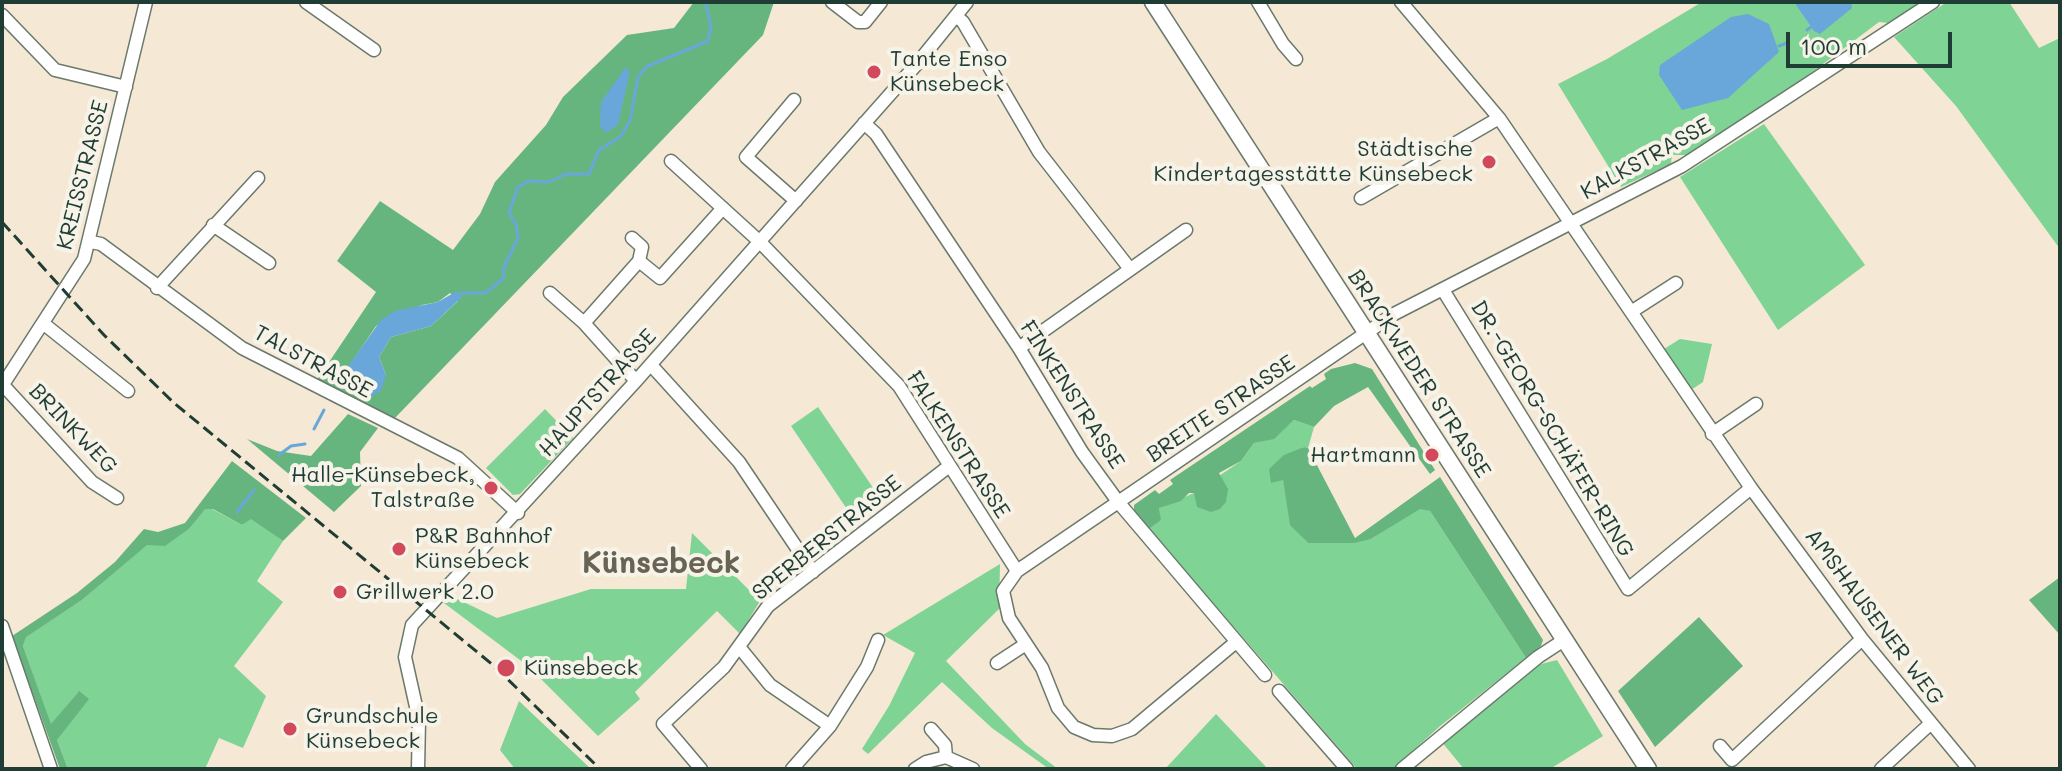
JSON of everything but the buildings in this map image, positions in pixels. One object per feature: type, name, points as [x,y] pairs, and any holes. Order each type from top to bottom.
[{"type":"street","name":"KREISSTRASSE","points":[[2,385],[72,282],[91,242],[146,2]]},
{"type":"street","points":[[306,2],[374,50]]},
{"type":"street","points":[[832,2],[858,22],[865,22],[881,2]]},
{"type":"street","name":"HAUPTSTRASSE","points":[[418,769],[421,737],[405,645],[412,625],[651,365],[967,2]]},
{"type":"street","name":"BRACKWEDER STRASSE","points":[[1153,2],[1648,769]]},
{"type":"street","points":[[1258,2],[1283,44],[1296,59]]},
{"type":"street","points":[[1401,2],[1499,118],[1573,222],[1751,488]]},
{"type":"street","name":"KALKSTRASSE","points":[[1367,333],[1682,166],[1933,2]]},
{"type":"street","points":[[2,15],[55,70],[126,87]]},
{"type":"street","points":[[956,16],[1039,152],[1130,269]]},
{"type":"street","points":[[794,100],[746,157],[796,201]]},
{"type":"street","points":[[1361,198],[1499,118]]},
{"type":"street","name":"FINKENSTRASSE","points":[[864,123],[876,134],[1019,348],[1082,452],[1119,503],[1265,675]]},
{"type":"street","name":"FALKENSTRASSE","points":[[671,161],[760,242],[899,386],[1017,571]]},
{"type":"street","points":[[157,288],[258,178]]},
{"type":"street","points":[[639,261],[660,278],[723,208]]},
{"type":"street","points":[[213,225],[269,263]]},
{"type":"street","points":[[1019,348],[1186,230]]},
{"type":"street","points":[[584,323],[639,261],[642,247],[632,238]]},
{"type":"street","name":"TALSTRASSE","points":[[91,242],[101,244],[242,348],[458,458],[518,513]]},
{"type":"street","points":[[1631,312],[1676,283]]},
{"type":"street","name":"DR.-GEORG-SCHÄFER-RING","points":[[1443,290],[1628,589],[1751,488]]},
{"type":"street","points":[[550,293],[584,323],[636,381]]},
{"type":"street","points":[[44,324],[128,391]]},
{"type":"street","name":"BREITE STRASSE","points":[[1017,571],[1367,333]]},
{"type":"street","points":[[651,365],[739,462],[813,572]]},
{"type":"street","name":"BRINKWEG","points":[[2,385],[92,482],[117,498]]},
{"type":"street","points":[[1712,434],[1756,404]]},
{"type":"street","name":"SPERBERSTRASSE","points":[[701,769],[663,724],[740,648],[768,606],[948,467]]},
{"type":"street","name":"AMSHAUSENER WEG","points":[[1751,488],[1862,639],[1969,769]]},
{"type":"street","points":[[1017,571],[1003,591],[1004,605],[1042,668],[1066,719],[1084,732],[1102,736],[1132,729],[1236,642]]},
{"type":"street","points":[[2,626],[51,769]]},
{"type":"street","points":[[1720,746],[1732,760],[1862,639]]},
{"type":"street","points":[[792,769],[830,726],[867,667],[878,640]]},
{"type":"street","points":[[1402,769],[1538,657],[1564,640]]},
{"type":"street","points":[[997,663],[1026,644]]},
{"type":"street","points":[[740,648],[770,685],[830,726]]},
{"type":"street","points":[[1279,691],[1347,769]]},
{"type":"street","points":[[1881,769],[1930,724]]},
{"type":"street","points":[[931,729],[945,745],[946,757]]},
{"type":"street","points":[[915,769],[926,762],[946,757],[973,769]]},
{"type":"green space","points":[[694,2],[774,2],[763,35],[395,418],[317,380],[376,292],[337,261],[380,201],[453,250],[480,214],[495,182],[546,125],[563,97],[627,35],[674,28]],"holes":[[[450,293],[458,301],[431,326],[391,337],[379,357],[386,375],[367,395],[336,386],[376,326],[422,305],[438,302]]]},
{"type":"green space","points":[[1702,2],[1922,2],[1888,23],[1879,22],[1795,85],[1688,155],[1672,155],[1671,164],[1621,187],[1558,84],[1607,59]]},
{"type":"green space","points":[[1947,2],[2009,2],[2039,48],[2060,38],[2060,249],[1956,106],[1894,37]]},
{"type":"green space","points":[[1764,124],[1865,265],[1778,330],[1680,177]]},
{"type":"green space","points":[[1680,339],[1712,344],[1703,382],[1691,390],[1664,349]]},
{"type":"green space","points":[[1355,363],[1372,369],[1435,470],[1430,474],[1368,387],[1334,406],[1314,427],[1294,420],[1274,439],[1254,443],[1241,461],[1219,473],[1228,489],[1226,502],[1220,509],[1211,512],[1197,507],[1194,493],[1189,493],[1181,501],[1159,508],[1161,520],[1149,529],[1134,513],[1134,505],[1155,490],[1159,494],[1173,484],[1170,480],[1310,386],[1312,388],[1326,379],[1324,374],[1331,369]]},
{"type":"green space","points":[[818,407],[880,498],[853,518],[791,426]]},
{"type":"green space","points":[[545,409],[573,438],[520,494],[513,495],[486,468]]},
{"type":"green space","points":[[348,414],[378,428],[360,452],[361,486],[334,512],[247,439],[277,451],[311,456]]},
{"type":"green space","points":[[1294,420],[1314,427],[1308,448],[1303,447],[1283,479],[1291,525],[1308,543],[1371,539],[1420,508],[1430,511],[1526,658],[1439,727],[1393,769],[1357,769],[1149,529],[1160,520],[1159,508],[1194,493],[1241,461],[1254,443],[1274,438]]},
{"type":"green space","points":[[1308,448],[1355,538],[1440,477],[1543,640],[1541,646],[1526,658],[1430,511],[1420,509],[1371,539],[1354,543],[1308,543],[1290,525],[1283,480],[1271,483],[1269,469],[1284,455]]},
{"type":"green space","points":[[232,461],[306,518],[283,541],[251,519],[242,525],[213,509],[205,509],[190,528],[165,546],[147,545],[82,600],[26,637],[23,646],[51,724],[79,691],[89,699],[57,740],[68,769],[60,769],[12,636],[77,593],[115,562],[144,529],[158,532],[185,523]]},
{"type":"green space","points":[[204,509],[212,509],[242,525],[251,518],[283,541],[257,581],[283,602],[234,666],[266,696],[243,748],[219,738],[205,769],[68,769],[57,740],[78,692],[51,725],[23,646],[26,636],[82,600],[147,544],[190,528]]},
{"type":"green space","points":[[692,533],[760,601],[740,634],[717,611],[635,692],[640,699],[598,736],[528,666],[444,603],[451,596],[497,618],[591,589],[686,589]]},
{"type":"green space","points":[[1000,564],[999,609],[946,661],[1025,744],[1058,769],[1049,769],[992,728],[942,682],[868,754],[862,749],[889,706],[915,653],[883,635]]},
{"type":"green space","points":[[2060,577],[2060,635],[2029,600]]},
{"type":"green space","points":[[1699,617],[1743,666],[1655,747],[1618,691]]},
{"type":"green space","points":[[1557,660],[1603,736],[1550,769],[1464,769],[1441,741],[1537,665]]},
{"type":"green space","points":[[519,701],[591,769],[515,769],[500,750]]},
{"type":"green space","points":[[1216,714],[1268,769],[1165,769]]},
{"type":"water","points":[[1794,2],[1851,2],[1852,8],[1820,34],[1814,31]]},
{"type":"water","points":[[1748,14],[1769,24],[1779,52],[1728,98],[1682,110],[1659,75],[1660,65],[1731,17]]},
{"type":"water","points":[[625,68],[630,71],[618,125],[606,133],[600,126],[601,102]]},
{"type":"water","points":[[457,291],[462,297],[431,326],[391,337],[379,357],[386,375],[381,391],[372,396],[335,385],[381,320],[395,311],[438,302]]},
{"type":"waterway","points":[[461,293],[485,293],[503,279],[504,267],[518,238],[516,224],[509,213],[518,187],[529,181],[549,182],[566,174],[589,174],[599,150],[620,137],[630,121],[638,77],[646,67],[708,41],[711,26],[705,2]]},
{"type":"waterway","points":[[1807,30],[1811,27]]},
{"type":"waterway","points":[[1779,46],[1787,43]]},
{"type":"waterway","points":[[314,429],[324,410]]},
{"type":"waterway","points":[[279,455],[291,446],[305,444]]},
{"type":"waterway","points":[[237,512],[254,490]]},
{"type":"railway","points":[[2,222],[104,335],[174,403],[493,665],[600,769]]},
{"type":"place","name":"Tante Enso Künsebeck","points":[[874,72]]},
{"type":"place","name":"Städtische Kindertagesstätte Künsebeck","points":[[1489,162]]},
{"type":"place","name":"Hartmann","points":[[1432,455]]},
{"type":"place","name":"Halle-Künsebeck, Talstraße","points":[[491,488]]},
{"type":"place","name":"P&R Bahnhof Künsebeck","points":[[399,549]]},
{"type":"place","name":"Grillwerk 2.0","points":[[340,592]]},
{"type":"place","name":"Künsebeck","points":[[506,668]]},
{"type":"place","name":"Grundschule Künsebeck","points":[[290,729]]},
{"type":"district","name":"Künsebeck","points":[[661,564]]}]
